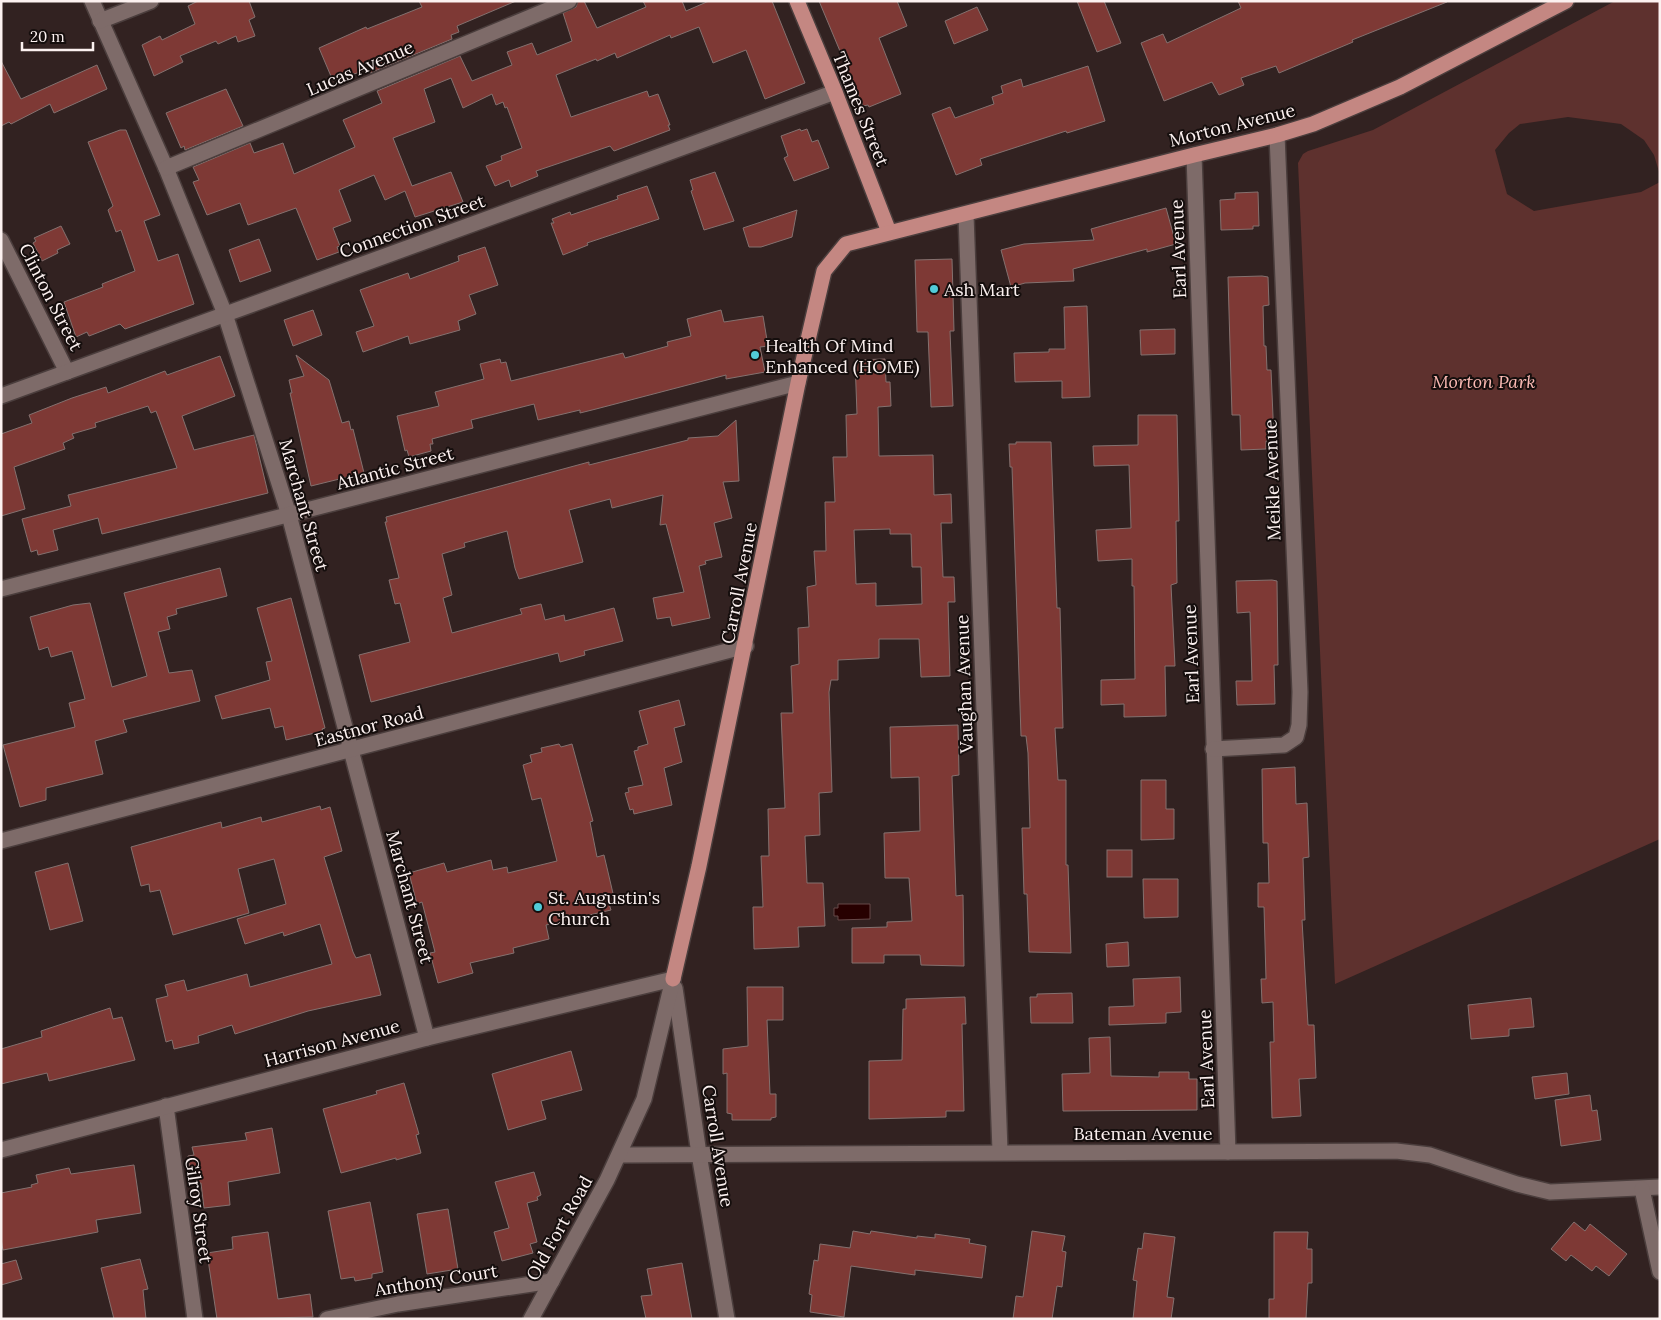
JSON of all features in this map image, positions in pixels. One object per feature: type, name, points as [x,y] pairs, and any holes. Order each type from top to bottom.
[{"type":"main road","name":"Thames Street","points":[[797,1],[836,92],[889,232]]},
{"type":"main road","name":"Morton Avenue","points":[[889,232],[966,215],[1194,154],[1277,135],[1313,124],[1400,87],[1566,1]]},
{"type":"main road","name":"Carroll Avenue","points":[[673,979],[746,646],[798,383],[824,271],[846,244],[889,232]]},
{"type":"street","name":"Marchant Street","points":[[92,1],[166,168],[225,314],[289,515],[427,1038]]},
{"type":"street","points":[[100,21],[151,1]]},
{"type":"street","name":"Lucas Avenue","points":[[166,168],[569,1]]},
{"type":"street","name":"Connection Street","points":[[1,396],[836,92]]},
{"type":"street","name":"Meikle Avenue","points":[[1213,749],[1284,745],[1296,737],[1299,725],[1300,692],[1277,135]]},
{"type":"street","name":"Earl Avenue","points":[[1194,154],[1228,1152]]},
{"type":"street","name":"Vaughan Avenue","points":[[966,215],[1000,1152]]},
{"type":"street","name":"Clinton Street","points":[[1,240],[67,372]]},
{"type":"street","name":"Atlantic Street","points":[[1,589],[798,383]]},
{"type":"street","name":"Eastnor Road","points":[[1,841],[746,646]]},
{"type":"street","name":"Harrison Avenue","points":[[1,1150],[427,1038],[673,979]]},
{"type":"street","name":"Carroll Avenue","points":[[673,979],[699,1154],[727,1319]]},
{"type":"street","name":"Carroll Avenue","points":[[619,1155],[644,1099],[673,979]]},
{"type":"street","name":"Gilroy Street","points":[[166,1106],[194,1319]]},
{"type":"street","name":"Bateman Avenue","points":[[619,1155],[1396,1151],[1430,1155],[1517,1184],[1550,1192],[1660,1187]]},
{"type":"street","name":"Old Fort Road","points":[[531,1319],[619,1155]]},
{"type":"street","points":[[1642,1189],[1660,1272]]},
{"type":"street","name":"Anthony Court","points":[[326,1319],[398,1304],[552,1280]]},
{"type":"green space","name":"Morton Park","points":[[1615,1],[1660,1],[1660,175],[1654,155],[1644,140],[1621,124],[1568,117],[1520,124],[1509,133],[1495,150],[1507,194],[1534,211],[1641,192],[1660,182],[1660,839],[1335,984],[1298,163],[1303,154],[1308,151],[1373,130]]},
{"type":"shaded area","points":[[838,904],[870,904],[870,919],[838,920],[838,916],[834,916],[834,908],[838,908]]},
{"type":"building","points":[[198,1],[249,1],[255,17],[249,20],[255,36],[238,42],[236,36],[218,44],[216,41],[180,56],[183,62],[154,76],[142,45],[160,36],[162,40],[195,24],[188,6]]},
{"type":"building","points":[[419,1],[516,1],[457,26],[459,32],[451,35],[452,39],[370,73],[369,69],[333,81],[319,48],[366,27],[367,29],[422,7]]},
{"type":"building","points":[[578,1],[584,1],[597,28],[646,7],[643,1],[682,1],[686,11],[709,1],[772,1],[805,83],[765,99],[746,50],[713,63],[699,27],[671,38],[670,35],[617,58],[615,53],[597,61],[596,59],[556,75],[571,117],[647,91],[649,97],[658,94],[670,125],[668,125],[670,130],[614,151],[610,146],[536,171],[538,176],[511,187],[509,180],[495,186],[486,166],[502,160],[501,156],[522,148],[507,107],[505,108],[503,102],[496,105],[492,94],[463,108],[451,78],[424,89],[435,122],[393,138],[412,186],[451,172],[463,202],[415,217],[405,191],[385,200],[374,175],[339,190],[351,221],[333,228],[340,246],[337,247],[339,252],[317,260],[296,208],[248,225],[240,203],[207,215],[193,182],[199,180],[193,167],[250,143],[254,153],[283,143],[294,174],[355,147],[343,120],[382,103],[377,91],[460,56],[472,81],[512,65],[507,52],[532,43],[537,55],[572,41],[563,13],[576,7]]},
{"type":"building","points":[[819,1],[897,1],[907,26],[879,38],[901,94],[869,107],[868,105],[863,106]]},
{"type":"building","points":[[1077,1],[1104,1],[1121,43],[1097,52]]},
{"type":"building","points":[[1238,1],[1447,2],[1352,40],[1353,42],[1279,73],[1276,66],[1241,78],[1244,85],[1219,95],[1212,82],[1164,101],[1141,43],[1163,34],[1167,43],[1241,8]]},
{"type":"building","points":[[977,7],[988,30],[954,44],[945,21]]},
{"type":"building","points":[[1,61],[21,99],[97,65],[107,89],[54,113],[50,104],[11,124],[9,122],[1,126]]},
{"type":"building","points":[[1088,66],[1105,121],[1067,133],[1066,131],[980,159],[982,165],[956,175],[932,114],[950,107],[955,118],[994,104],[992,97],[1003,93],[1001,86],[1021,79],[1023,87]]},
{"type":"building","points":[[226,89],[243,126],[185,150],[184,146],[181,148],[166,113]]},
{"type":"building","points":[[800,129],[801,131],[807,129],[812,142],[818,140],[829,168],[794,181],[784,158],[788,156],[781,136]]},
{"type":"building","points":[[120,130],[126,130],[160,215],[144,221],[158,261],[178,254],[194,304],[125,329],[120,324],[89,336],[87,332],[76,337],[64,302],[103,287],[102,284],[135,271],[121,230],[116,232],[108,210],[113,206],[88,142]]},
{"type":"building","points":[[715,172],[734,221],[704,230],[691,191],[693,190],[690,180]]},
{"type":"building","points":[[647,186],[659,219],[587,243],[588,245],[563,255],[551,223],[554,223],[552,219],[570,212],[571,215],[618,199],[617,196]]},
{"type":"building","points":[[1258,192],[1259,226],[1253,226],[1253,229],[1221,230],[1220,200],[1235,199],[1235,193]]},
{"type":"building","points":[[1166,208],[1176,244],[1147,252],[1147,249],[1073,269],[1074,281],[1025,283],[1011,287],[1001,250],[1024,244],[1094,240],[1091,229]]},
{"type":"building","points":[[797,210],[792,237],[761,247],[749,247],[743,228]]},
{"type":"building","points":[[61,226],[70,244],[57,250],[58,253],[42,261],[33,243],[36,241],[34,238]]},
{"type":"building","points":[[259,239],[271,271],[240,282],[229,250]]},
{"type":"building","points":[[485,247],[498,285],[469,295],[476,314],[458,321],[460,330],[410,344],[408,336],[363,352],[356,332],[374,326],[360,290],[408,273],[410,279],[459,261],[458,256]]},
{"type":"building","name":"Ash Mart","points":[[952,259],[954,331],[950,331],[953,406],[931,407],[928,332],[917,332],[915,260]]},
{"type":"building","points":[[1228,277],[1268,277],[1269,305],[1263,306],[1264,346],[1266,346],[1267,370],[1271,370],[1274,440],[1266,441],[1266,449],[1241,450],[1240,415],[1232,415]]},
{"type":"building","points":[[1087,306],[1090,397],[1062,398],[1062,381],[1015,382],[1014,353],[1049,352],[1049,349],[1065,349],[1064,307]]},
{"type":"building","points":[[313,310],[322,335],[293,346],[284,320]]},
{"type":"building","points":[[721,310],[724,322],[763,316],[768,346],[760,347],[765,372],[726,379],[726,375],[580,413],[580,410],[538,420],[534,404],[471,420],[473,428],[432,439],[433,444],[430,444],[431,451],[409,457],[407,450],[405,451],[397,416],[439,406],[435,392],[484,379],[480,364],[500,359],[501,363],[506,362],[511,381],[623,353],[625,358],[668,346],[667,342],[691,336],[687,319]]},
{"type":"building","points":[[1175,329],[1175,354],[1141,355],[1140,330]]},
{"type":"building","points":[[296,355],[329,380],[342,423],[349,421],[351,430],[353,429],[364,473],[311,486],[290,393],[292,393],[289,380],[304,376]]},
{"type":"building","points":[[220,356],[235,396],[182,416],[194,450],[254,435],[268,493],[102,534],[98,518],[53,530],[58,550],[38,555],[37,550],[31,552],[22,519],[71,506],[68,495],[177,468],[156,411],[151,413],[148,406],[95,423],[96,427],[72,434],[74,438],[63,443],[65,449],[14,467],[25,509],[1,516],[1,434],[32,423],[29,415],[72,398],[106,387],[108,393],[165,371],[167,375]]},
{"type":"building","points":[[885,359],[886,382],[890,382],[891,406],[878,407],[879,456],[933,455],[934,495],[951,494],[952,523],[941,523],[943,577],[954,577],[955,602],[948,602],[950,676],[921,677],[919,639],[879,639],[879,658],[838,660],[838,680],[831,680],[829,692],[832,792],[819,793],[820,835],[805,836],[807,883],[823,883],[825,926],[798,927],[799,947],[754,949],[753,907],[763,907],[761,856],[769,856],[768,809],[785,808],[781,713],[793,713],[791,666],[799,664],[798,628],[809,627],[807,587],[816,585],[814,551],[826,551],[825,502],[835,502],[833,457],[847,457],[846,415],[857,414],[855,360]],"holes":[[[890,529],[890,534],[911,534],[912,567],[921,567],[922,604],[876,606],[876,583],[856,584],[854,530]]]},
{"type":"building","points":[[1138,415],[1177,415],[1179,521],[1176,521],[1177,583],[1171,585],[1175,666],[1165,666],[1166,716],[1124,717],[1124,704],[1101,705],[1101,680],[1135,679],[1132,559],[1098,561],[1096,530],[1131,528],[1129,465],[1094,466],[1093,446],[1138,445]]},
{"type":"building","points":[[736,420],[739,481],[723,482],[732,518],[714,523],[722,557],[705,561],[706,564],[699,566],[710,618],[672,626],[670,617],[657,619],[653,598],[684,592],[666,524],[660,525],[663,495],[612,508],[610,499],[569,510],[583,562],[519,579],[507,531],[464,543],[465,547],[442,554],[452,595],[443,598],[452,633],[522,614],[520,609],[541,604],[545,620],[564,615],[565,621],[614,608],[623,641],[584,651],[585,655],[560,662],[558,653],[371,702],[359,655],[410,642],[400,603],[395,604],[389,580],[399,578],[385,522],[387,522],[386,517],[589,462],[589,465],[688,440],[688,438],[718,436]]},
{"type":"building","points":[[1016,442],[1051,442],[1057,608],[1060,608],[1063,728],[1055,728],[1058,780],[1066,780],[1066,865],[1068,865],[1071,953],[1029,952],[1027,894],[1024,894],[1022,828],[1030,828],[1028,753],[1026,736],[1021,736],[1012,467],[1010,467],[1009,444],[1016,444]]},
{"type":"building","points":[[220,568],[227,596],[176,609],[177,614],[167,617],[170,629],[158,632],[169,673],[192,670],[200,701],[123,720],[127,732],[95,741],[103,774],[46,788],[46,800],[20,807],[3,745],[75,727],[69,703],[85,699],[72,651],[51,657],[48,647],[39,650],[30,617],[73,605],[90,603],[112,687],[147,676],[124,593]]},
{"type":"building","points":[[1236,581],[1277,581],[1278,665],[1274,665],[1275,704],[1237,705],[1236,681],[1252,681],[1250,612],[1237,613]]},
{"type":"building","points":[[291,598],[325,728],[322,729],[323,731],[286,740],[283,726],[275,728],[270,708],[222,719],[215,696],[270,680],[266,662],[272,661],[257,608]]},
{"type":"building","points":[[679,700],[685,725],[674,728],[682,762],[664,768],[672,805],[634,814],[633,809],[630,810],[625,793],[629,792],[628,788],[643,785],[634,751],[638,750],[638,747],[648,744],[639,711]]},
{"type":"building","points":[[958,725],[959,775],[952,776],[956,896],[963,895],[964,966],[921,965],[920,955],[884,955],[884,963],[852,963],[852,928],[887,927],[887,922],[912,921],[909,878],[885,878],[884,833],[920,831],[919,777],[891,778],[890,727]]},
{"type":"building","points":[[559,744],[561,747],[572,744],[593,821],[590,822],[597,857],[604,855],[615,902],[609,904],[611,910],[546,925],[549,939],[513,948],[514,953],[470,963],[473,973],[438,983],[430,953],[435,952],[422,902],[417,904],[409,873],[444,863],[447,872],[491,860],[493,870],[507,867],[508,873],[557,861],[541,798],[532,800],[523,765],[532,762],[530,755],[542,752],[541,748]]},
{"type":"building","points":[[1295,767],[1296,804],[1307,803],[1309,857],[1303,858],[1305,920],[1302,920],[1308,1025],[1314,1025],[1316,1078],[1299,1079],[1301,1116],[1272,1118],[1270,1042],[1274,1042],[1273,1002],[1262,1003],[1261,979],[1266,979],[1264,907],[1258,907],[1258,883],[1269,883],[1268,843],[1263,843],[1262,769]]},
{"type":"building","points":[[1141,780],[1166,780],[1166,809],[1174,809],[1174,839],[1141,840]]},
{"type":"building","points":[[320,806],[321,810],[330,807],[342,851],[324,857],[353,952],[356,958],[370,954],[381,995],[308,1011],[235,1034],[232,1025],[198,1036],[199,1043],[174,1049],[172,1040],[166,1042],[156,999],[168,996],[165,985],[184,980],[187,991],[247,974],[250,987],[332,964],[320,924],[284,936],[283,932],[245,944],[237,919],[286,904],[274,859],[238,869],[249,913],[173,935],[160,890],[150,892],[149,884],[141,886],[131,847],[221,822],[222,828],[261,817],[262,822]]},
{"type":"building","points":[[1107,850],[1132,850],[1132,877],[1107,877]]},
{"type":"building","points":[[68,863],[83,921],[50,930],[35,872]]},
{"type":"building","points":[[1143,879],[1178,879],[1178,917],[1144,918]]},
{"type":"building","points":[[1128,942],[1129,966],[1107,967],[1106,944]]},
{"type":"building","points":[[1180,977],[1181,1012],[1166,1013],[1166,1023],[1109,1025],[1109,1007],[1134,1006],[1133,979]]},
{"type":"building","points":[[747,987],[783,987],[783,1020],[767,1020],[770,1094],[776,1094],[776,1117],[771,1118],[771,1120],[732,1120],[732,1114],[727,1113],[727,1073],[723,1074],[723,1049],[748,1046]]},
{"type":"building","points":[[1072,993],[1073,1023],[1031,1023],[1030,997],[1037,997],[1037,994]]},
{"type":"building","points":[[965,997],[966,1024],[962,1024],[964,1111],[946,1111],[946,1117],[869,1119],[869,1061],[902,1060],[903,1009],[906,1009],[906,999]]},
{"type":"building","points":[[1531,998],[1534,1027],[1509,1029],[1509,1036],[1471,1039],[1468,1005]]},
{"type":"building","points":[[110,1008],[113,1019],[122,1017],[135,1060],[49,1081],[47,1073],[1,1084],[1,1049],[42,1037],[41,1031]]},
{"type":"building","points":[[1110,1037],[1111,1076],[1159,1077],[1159,1072],[1189,1072],[1189,1079],[1197,1079],[1197,1110],[1063,1111],[1062,1074],[1090,1073],[1089,1038]]},
{"type":"building","points":[[571,1051],[582,1090],[541,1101],[546,1119],[508,1130],[492,1074]]},
{"type":"building","points":[[1567,1073],[1569,1094],[1535,1099],[1532,1077]]},
{"type":"building","points":[[404,1083],[419,1134],[416,1135],[421,1153],[341,1173],[323,1109],[377,1094],[376,1091]]},
{"type":"building","points":[[1590,1095],[1592,1111],[1597,1110],[1601,1140],[1561,1146],[1555,1100]]},
{"type":"building","points":[[272,1128],[280,1173],[228,1182],[230,1205],[204,1208],[201,1183],[192,1183],[188,1156],[194,1155],[192,1147],[247,1140],[245,1133]]},
{"type":"building","points":[[134,1165],[141,1213],[96,1220],[98,1232],[3,1250],[1,1239],[1,1193],[32,1187],[31,1185],[38,1183],[36,1175],[69,1168],[71,1174]]},
{"type":"building","points":[[534,1172],[541,1195],[537,1197],[538,1200],[527,1203],[537,1242],[530,1244],[533,1253],[502,1261],[494,1232],[509,1228],[495,1182]]},
{"type":"building","points":[[370,1202],[383,1272],[372,1274],[372,1278],[355,1281],[354,1277],[341,1279],[328,1211]]},
{"type":"building","points":[[448,1209],[458,1269],[427,1274],[417,1214]]},
{"type":"building","points":[[1574,1222],[1585,1231],[1590,1224],[1627,1254],[1609,1276],[1596,1266],[1592,1271],[1571,1255],[1566,1261],[1551,1249]]},
{"type":"building","points":[[853,1231],[870,1234],[871,1231],[917,1238],[917,1236],[935,1238],[935,1234],[970,1239],[969,1243],[986,1246],[982,1278],[915,1270],[915,1275],[851,1266],[844,1317],[810,1312],[812,1295],[809,1294],[814,1260],[818,1261],[820,1244],[850,1248]]},
{"type":"building","points":[[1032,1231],[1065,1236],[1062,1251],[1066,1252],[1062,1287],[1057,1286],[1052,1319],[1013,1319],[1016,1296],[1023,1297]]},
{"type":"building","points":[[268,1232],[278,1299],[310,1294],[313,1317],[217,1319],[207,1253],[233,1249],[232,1237]]},
{"type":"building","points":[[1274,1232],[1308,1232],[1307,1249],[1312,1249],[1312,1283],[1308,1283],[1306,1319],[1269,1319],[1269,1299],[1274,1299]]},
{"type":"building","points":[[1144,1233],[1175,1237],[1167,1297],[1174,1298],[1171,1319],[1133,1319],[1137,1281],[1133,1280],[1138,1248],[1142,1249]]},
{"type":"building","points":[[140,1259],[148,1289],[143,1290],[146,1319],[114,1319],[101,1268]]},
{"type":"building","points":[[16,1260],[22,1279],[1,1285],[1,1264]]},
{"type":"building","points":[[682,1263],[692,1319],[646,1319],[641,1296],[652,1295],[647,1269]]},
{"type":"place","name":"Ash Mart","points":[[934,289]]},
{"type":"place","name":"Health Of Mind Enhanced (HOME)","points":[[755,355]]},
{"type":"place","name":"St. Augustin's Church","points":[[538,907]]}]
